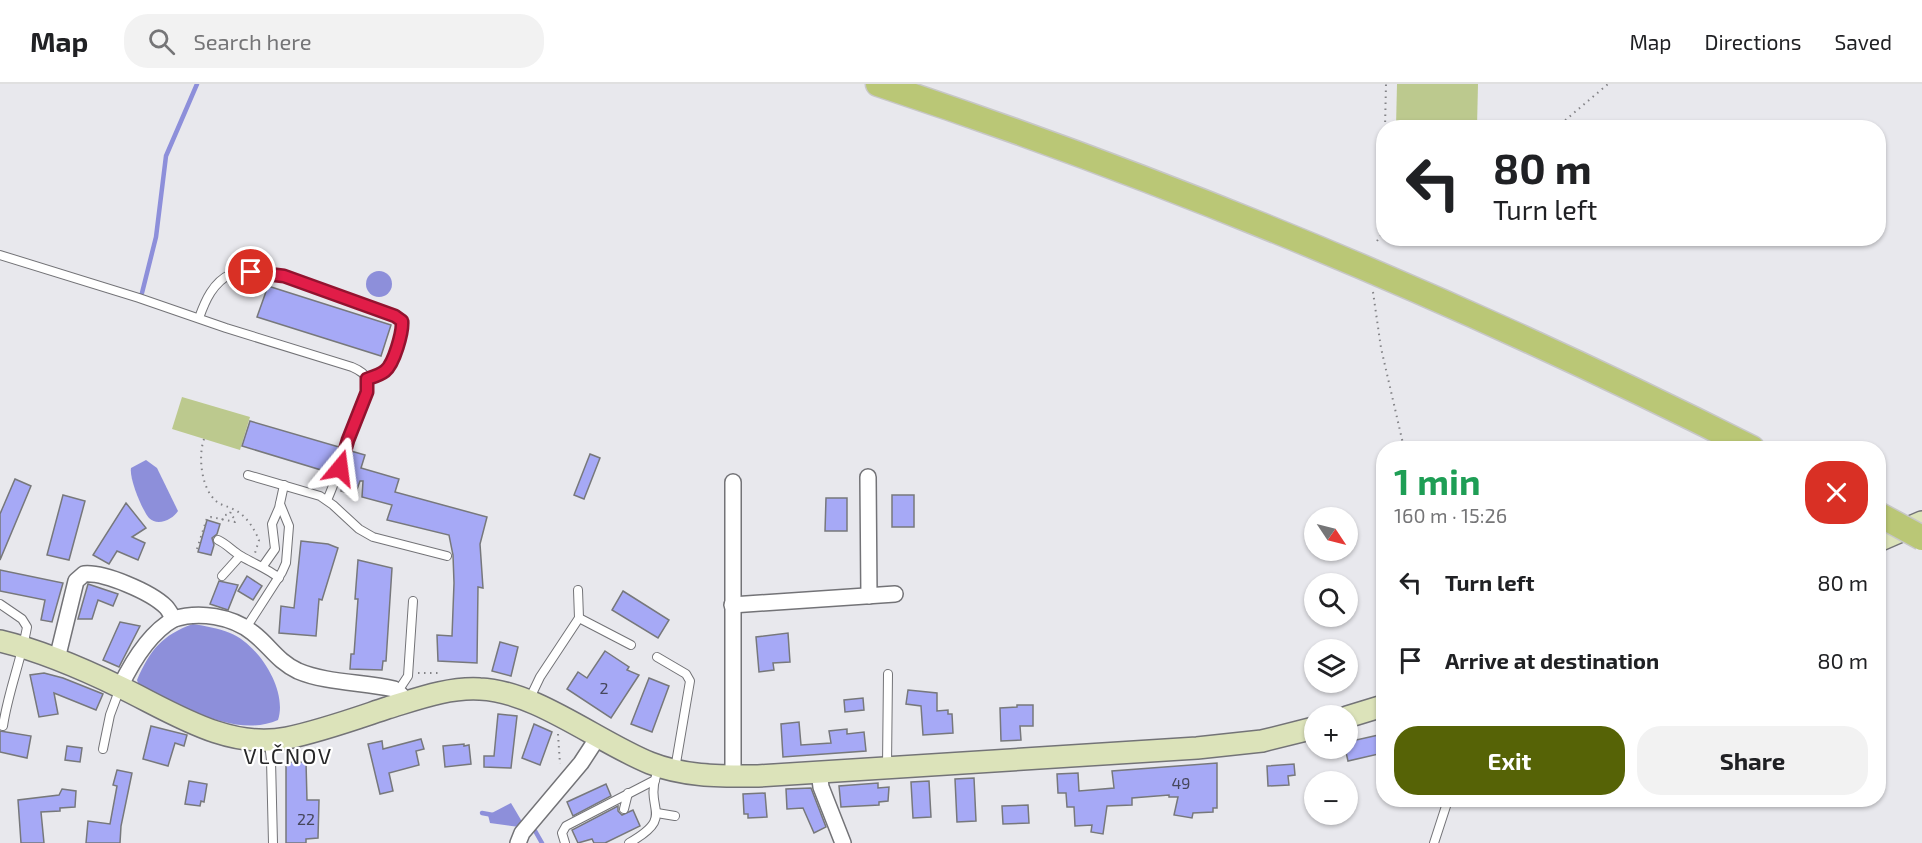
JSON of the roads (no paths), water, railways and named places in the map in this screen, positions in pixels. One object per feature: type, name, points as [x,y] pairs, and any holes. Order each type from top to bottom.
[{"type":"main road","points":[[878,84],[1044,142],[1289,236],[1503,329],[1738,441]]},
{"type":"main road","points":[[1886,518],[1922,538]]},
{"type":"street","points":[[868,477],[869,596]]},
{"type":"street","points":[[733,482],[733,776]]},
{"type":"street","points":[[1886,538],[1922,522]]},
{"type":"street","points":[[57,659],[76,581],[84,574],[102,575],[146,594],[166,607],[174,619]]},
{"type":"street","points":[[732,605],[895,594]]},
{"type":"street","points":[[120,687],[151,638],[160,628],[174,619],[199,615],[224,619],[246,628],[261,640],[274,656],[300,672],[388,688],[401,697]]},
{"type":"street","points":[[0,641],[57,659],[224,735],[243,740],[269,741],[296,736],[401,697],[467,689],[492,690],[529,701],[663,772],[700,775],[733,776],[819,772],[1237,744],[1304,731]]},
{"type":"street","points":[[1358,714],[1376,708]]},
{"type":"street","points":[[525,832],[581,763],[598,737]]},
{"type":"street","points":[[819,772],[821,787],[843,843]]},
{"type":"lane","points":[[0,255],[352,367],[362,373],[367,379],[367,392],[327,500]]},
{"type":"lane","points":[[199,318],[211,291],[230,275],[241,271],[284,276],[395,316],[402,321],[402,329],[391,364],[384,372],[367,379]]},
{"type":"lane","points":[[248,475],[313,493],[327,500],[359,529],[373,537],[447,556]]},
{"type":"lane","points":[[263,566],[273,552],[275,543],[272,524],[280,504],[284,484]]},
{"type":"lane","points":[[246,628],[279,578],[286,563],[289,521],[280,504]]},
{"type":"lane","points":[[218,540],[227,544],[240,556],[263,566],[279,578]]},
{"type":"lane","points":[[275,543],[288,545]]},
{"type":"lane","points":[[222,576],[240,556]]},
{"type":"lane","points":[[529,701],[540,677],[579,618],[578,590]]},
{"type":"lane","points":[[401,697],[408,675],[413,601]]},
{"type":"lane","points":[[0,604],[26,624],[3,726]]},
{"type":"lane","points":[[579,618],[632,645]]},
{"type":"lane","points":[[629,843],[651,828],[657,813],[663,772],[690,681],[686,674],[657,657]]},
{"type":"lane","points":[[887,767],[888,674]]},
{"type":"lane","points":[[103,749],[110,715],[120,687]]},
{"type":"lane","points":[[269,741],[273,843]]},
{"type":"lane","points":[[565,843],[562,833],[566,826],[663,772]]},
{"type":"lane","points":[[624,809],[628,793]]},
{"type":"lane","points":[[1434,843],[1446,807]]},
{"type":"lane","points":[[657,813],[675,816]]},
{"type":"water","points":[[379,271],[388,275],[392,284],[388,293],[379,297],[370,293],[366,284],[370,275]]},
{"type":"water","points":[[146,460],[157,468],[178,511],[165,521],[157,522],[149,518],[134,486],[131,468]]},
{"type":"water","points":[[193,624],[230,633],[251,647],[260,657],[275,682],[279,695],[278,720],[261,725],[225,722],[189,710],[139,686],[137,680],[142,669],[158,645],[173,633]]},
{"type":"water","points":[[511,803],[524,825],[519,827],[490,823],[488,815]]},
{"type":"waterway","points":[[142,293],[156,237],[166,156],[197,84]]},
{"type":"waterway","points":[[482,813],[493,815]]},
{"type":"waterway","points":[[529,827],[534,829],[542,843]]},
{"type":"district","name":"VLČNOV","points":[[288,756]]}]
